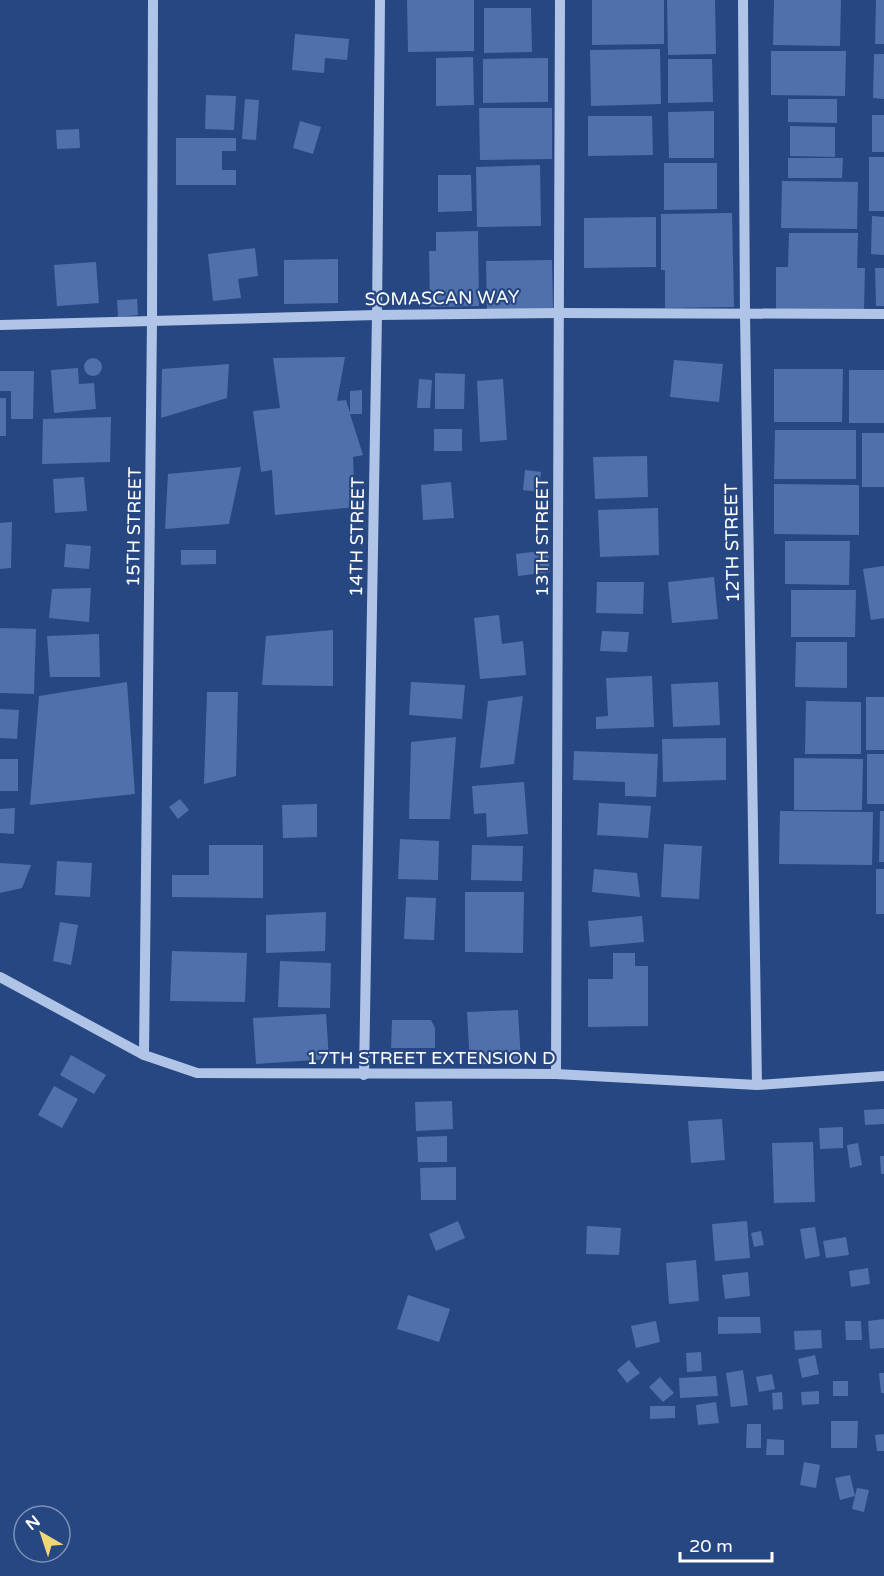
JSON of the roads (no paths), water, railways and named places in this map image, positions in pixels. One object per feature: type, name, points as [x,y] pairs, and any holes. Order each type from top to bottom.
[{"type":"street","name":"15TH STREET","points":[[144,1055],[153,0]]},
{"type":"street","name":"14TH STREET","points":[[364,1075],[378,315],[380,0]]},
{"type":"street","name":"13TH STREET","points":[[556,1074],[560,0]]},
{"type":"street","name":"12TH STREET","points":[[743,0],[745,314],[757,1085]]},
{"type":"street","name":"SOMASCAN WAY","points":[[0,326],[378,315],[884,314]]},
{"type":"street","name":"17TH STREET EXTENSION D","points":[[0,977],[144,1055],[197,1074],[556,1074],[757,1085],[884,1076]]}]
